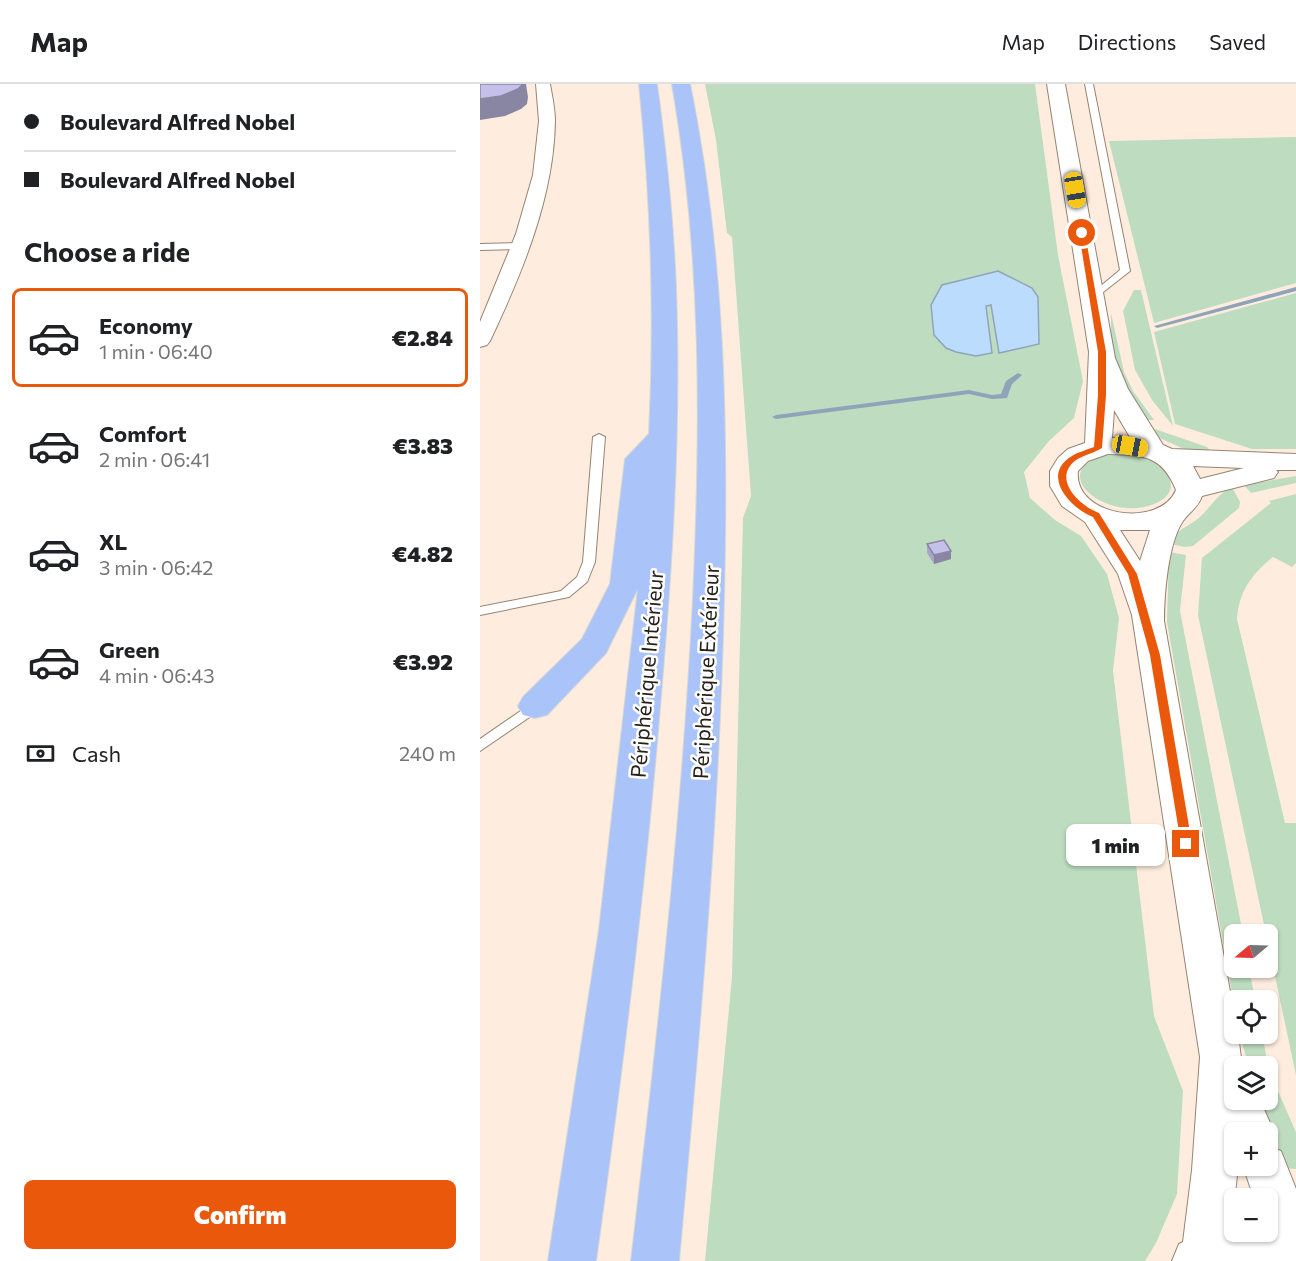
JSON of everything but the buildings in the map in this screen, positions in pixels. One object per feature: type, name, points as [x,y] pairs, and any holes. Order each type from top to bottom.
[{"type":"highway","name":"Périphérique Intérieur","points":[[572,1261],[616,948],[634,796],[659,525],[666,345],[664,254],[657,155],[648,84]]},
{"type":"highway","name":"Périphérique Extérieur","points":[[655,1261],[677,1050],[698,807],[709,619],[713,478],[710,323],[705,244],[692,139],[681,84]]},
{"type":"highway","points":[[535,706],[595,645],[625,584],[639,459],[664,435]]},
{"type":"main road","points":[[1056,84],[1102,352],[1098,448]]},
{"type":"main road","points":[[1102,352],[1120,397],[1160,454],[1180,468],[1190,490],[1185,503],[1171,514],[1152,521],[1130,522],[1085,511],[1071,499],[1062,483],[1064,470],[1073,459],[1098,448],[1130,446],[1160,454],[1296,463]]},
{"type":"main road","points":[[1190,490],[1296,463]]},
{"type":"main road","points":[[1148,621],[1148,586],[1159,541],[1171,514]]},
{"type":"main road","points":[[1096,515],[1133,574],[1148,621],[1225,1056]]},
{"type":"main road","points":[[1200,1258],[1224,1103]]},
{"type":"main road","points":[[1269,1176],[1296,1249]]},
{"type":"main road","points":[[1200,1258],[1233,1244],[1248,1242],[1280,1244],[1296,1249]]},
{"type":"street","points":[[480,341],[521,246],[540,178],[547,122],[543,84]]},
{"type":"lane","points":[[1089,84],[1125,271],[1093,297]]},
{"type":"lane","points":[[480,247],[521,246]]},
{"type":"lane","points":[[480,611],[565,594],[583,579],[589,562],[600,437]]},
{"type":"lane","points":[[480,746],[535,706]]},
{"type":"green space","points":[[705,84],[1035,84],[1058,255],[1083,381],[1074,418],[1049,441],[1024,472],[1030,498],[1055,520],[1081,536],[1107,574],[1119,618],[1113,671],[1154,1016],[1183,1091],[1177,1194],[1156,1243],[1145,1261],[705,1261],[732,977],[743,518],[751,496],[732,237],[727,233],[716,140]]},
{"type":"green space","points":[[1296,137],[1296,283],[1154,323],[1109,141]]},
{"type":"green space","points":[[1134,290],[1141,290],[1173,426],[1152,400],[1135,370],[1123,311]]},
{"type":"green space","points":[[1296,293],[1296,449],[1252,449],[1175,424],[1154,332]]},
{"type":"green space","points":[[1111,313],[1124,372],[1133,391],[1154,420],[1147,420],[1118,373],[1111,337]]},
{"type":"green space","points":[[1152,428],[1207,447],[1213,454],[1184,449],[1155,436]]},
{"type":"green space","points":[[1115,453],[1139,456],[1155,462],[1170,480],[1169,493],[1154,504],[1135,508],[1116,506],[1100,500],[1087,491],[1081,481],[1082,470],[1093,460]]},
{"type":"green space","points":[[1296,476],[1296,483],[1251,493],[1244,485]]},
{"type":"green space","points":[[1232,487],[1240,502],[1239,508],[1193,546],[1170,544],[1180,530],[1201,516],[1219,496]]},
{"type":"green space","points":[[1296,494],[1296,563],[1292,567],[1273,557],[1266,563],[1248,584],[1238,609],[1237,619],[1285,823],[1296,823],[1296,1075],[1275,978],[1278,978],[1278,924],[1264,924],[1198,615],[1202,558],[1271,503],[1269,501]]},
{"type":"green space","points":[[1169,552],[1186,555],[1180,611],[1241,924],[1224,924],[1224,948],[1167,622]]},
{"type":"green space","points":[[1229,978],[1251,978],[1253,990],[1231,990]]},
{"type":"green space","points":[[1242,1044],[1264,1044],[1266,1056],[1246,1056]]},
{"type":"green space","points":[[1278,1091],[1296,1132],[1296,1169],[1283,1168],[1278,1153],[1278,1122],[1267,1122],[1263,1110],[1278,1110]]},
{"type":"water","points":[[998,271],[1032,288],[1038,297],[1039,344],[999,353],[991,305],[986,306],[992,353],[976,356],[946,348],[934,335],[931,305],[942,285]]},
{"type":"waterway","points":[[1157,326],[1296,289]]},
{"type":"waterway","points":[[776,417],[969,392],[992,397],[1004,396],[1009,383],[1018,375]]},
{"type":"route","points":[[1082,233],[1102,352],[1098,448],[1073,459],[1064,470],[1062,483],[1071,499],[1085,511],[1096,515],[1133,574],[1148,621],[1155,655],[1186,844]]}]
